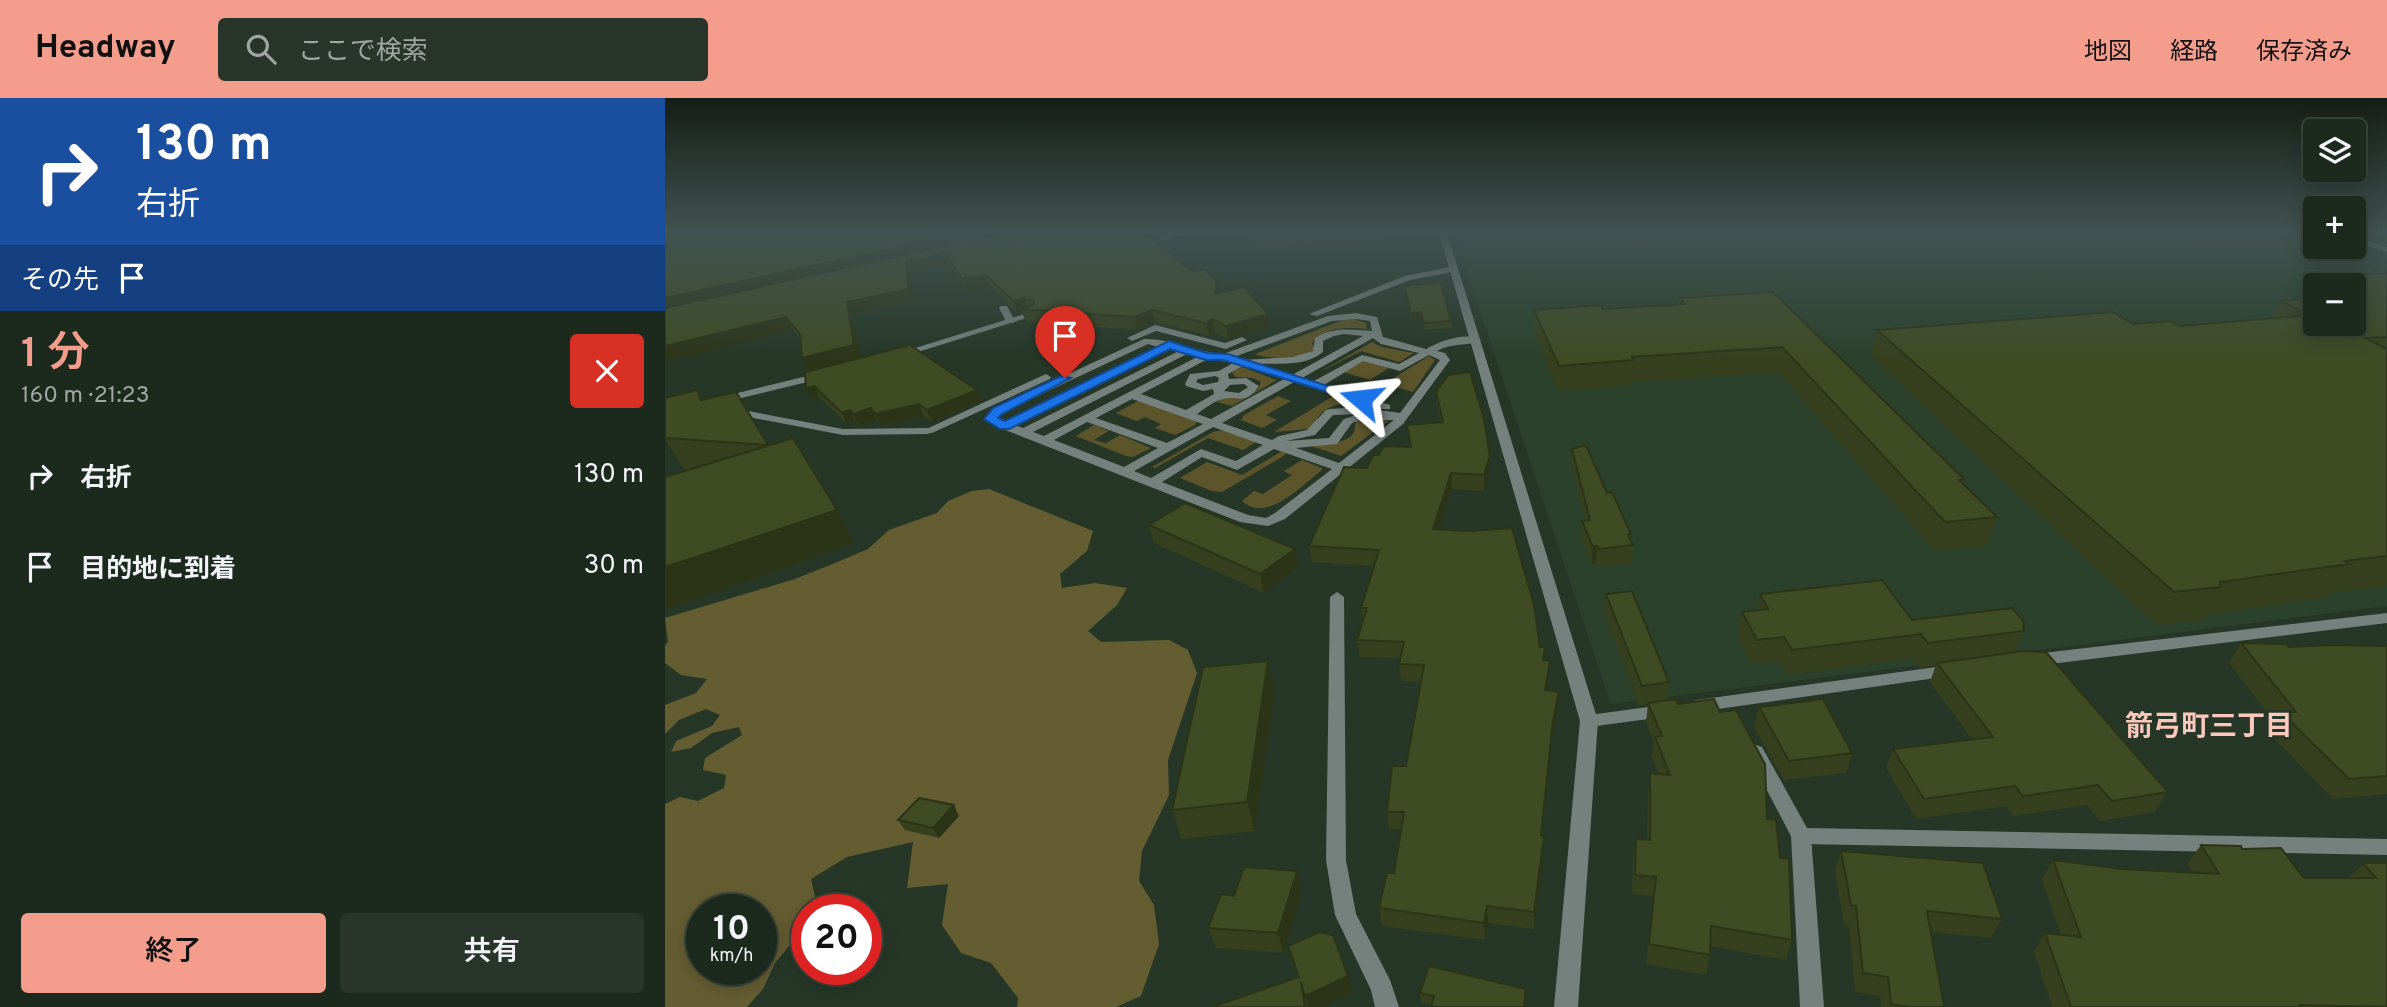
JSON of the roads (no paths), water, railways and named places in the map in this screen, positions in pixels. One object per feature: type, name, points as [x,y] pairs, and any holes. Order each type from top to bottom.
[{"type":"street","points":[[838,371],[711,404],[807,427],[843,432],[928,431],[1155,328],[1226,346],[1408,278],[1421,275]]},
{"type":"street","points":[[1457,275],[1589,722],[1566,1007]]},
{"type":"street","points":[[1004,308],[1010,321]]},
{"type":"street","points":[[891,357],[1031,315]]},
{"type":"street","points":[[1224,357],[1331,318],[1366,317],[1374,319],[1374,333],[1378,339],[1441,355],[1445,360],[1405,415],[1280,516],[1268,522],[1245,519],[990,419],[997,411],[1147,341],[1243,362],[1405,415]]},
{"type":"street","points":[[1188,414],[1243,362],[1311,356],[1318,352],[1318,340],[1337,332],[1374,333]]},
{"type":"street","points":[[1124,472],[1374,333]]},
{"type":"street","points":[[1317,385],[1362,358],[1400,368],[1445,342],[1476,340]]},
{"type":"street","points":[[1004,426],[1169,345]]},
{"type":"street","points":[[1022,433],[1188,350]]},
{"type":"street","points":[[1043,441],[1206,356]]},
{"type":"street","points":[[1132,395],[1341,468]]},
{"type":"street","points":[[1151,483],[1201,453],[1237,466],[1283,438],[1311,433],[1329,412],[1357,410],[1405,415]]},
{"type":"street","points":[[1273,444],[1333,441],[1348,421],[1359,417],[1405,415]]},
{"type":"street","points":[[1086,418],[1168,448]]},
{"type":"street","points":[[1337,597],[1336,860],[1346,915],[1382,988],[1387,1007]]},
{"type":"street","points":[[2017,662],[2387,618]]},
{"type":"street","points":[[1589,722],[1962,670]]},
{"type":"street","points":[[1729,701],[1801,836],[1812,1007]]},
{"type":"street","points":[[1801,836],[2387,847]]},
{"type":"district","name":"箭弓町三丁目","points":[[2209,725]]}]
